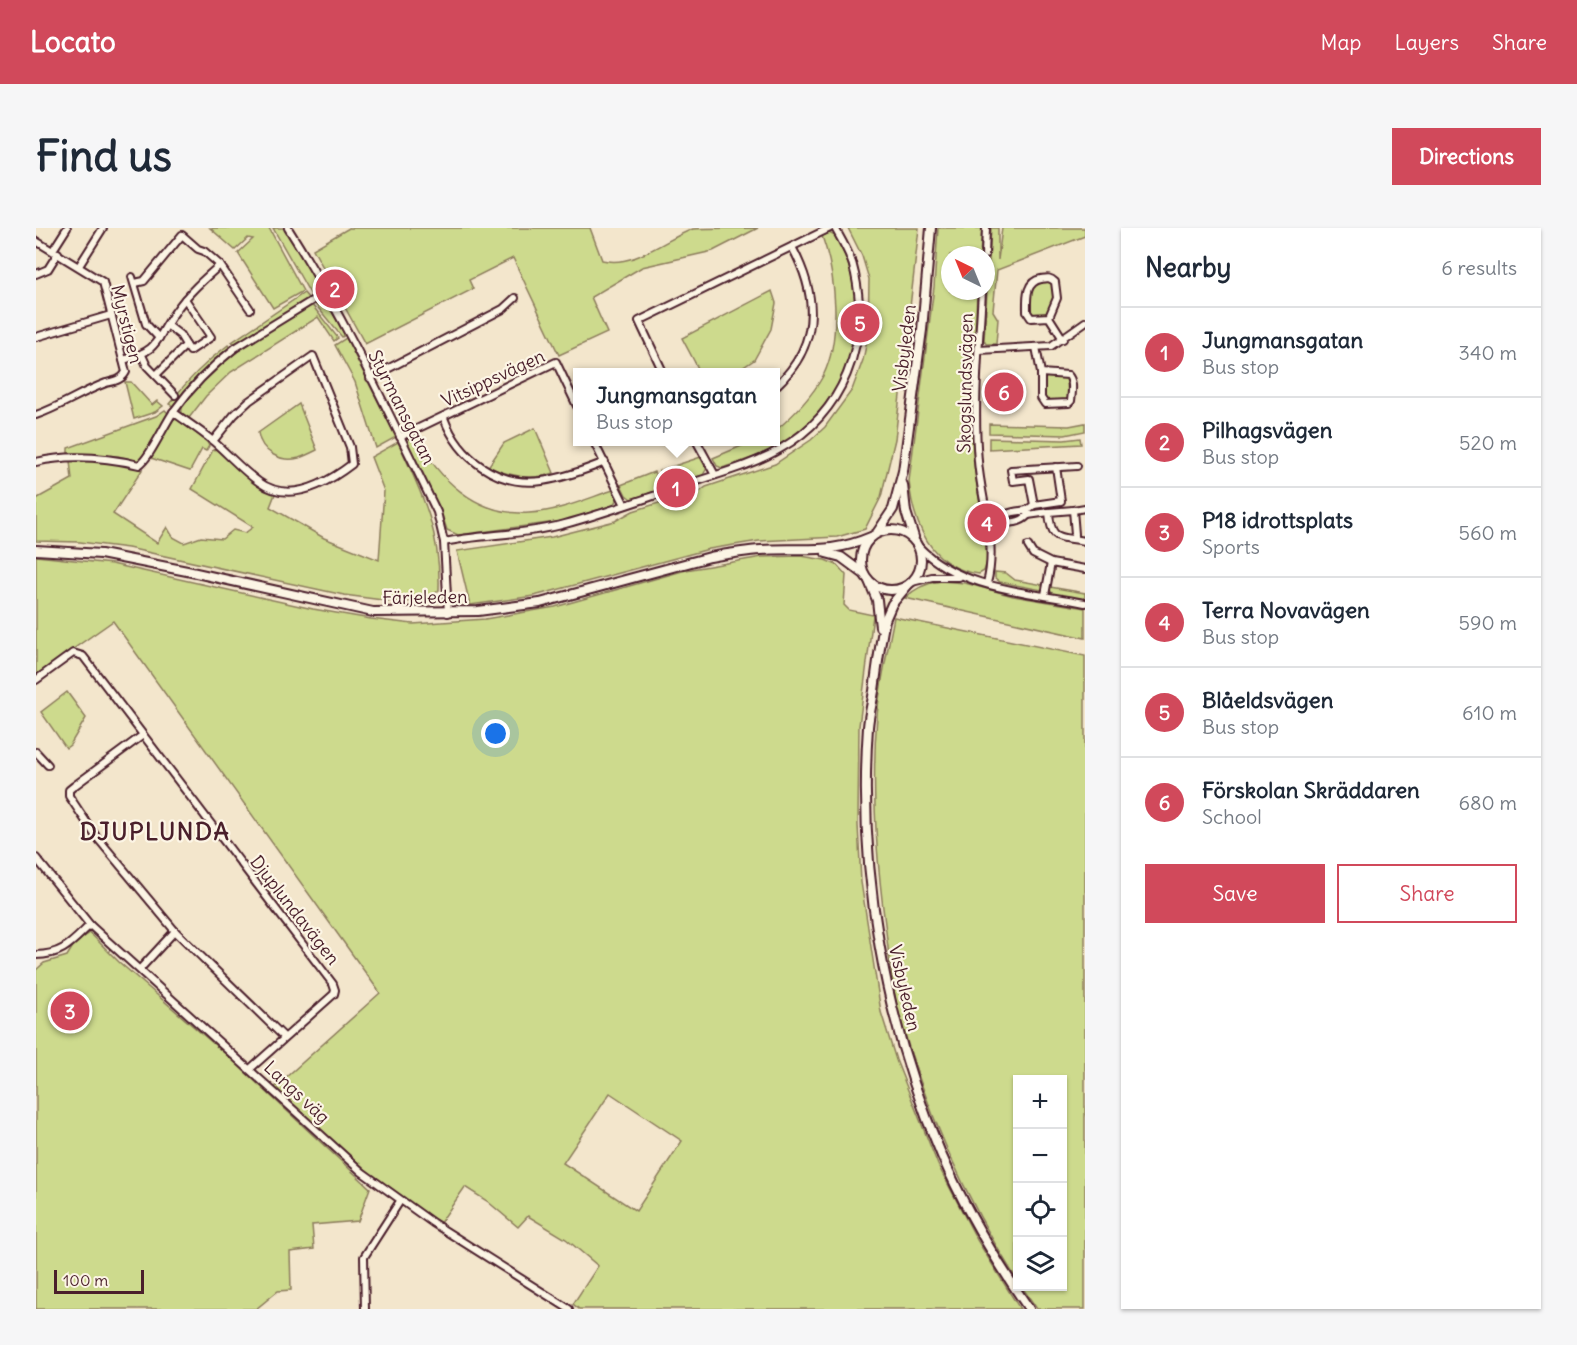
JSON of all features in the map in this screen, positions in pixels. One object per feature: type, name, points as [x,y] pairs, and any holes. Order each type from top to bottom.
[{"type":"main road","name":"Visbyleden","points":[[874,535],[893,509],[903,471],[922,330],[931,228]]},
{"type":"main road","name":"Visbyleden","points":[[903,471],[906,512],[917,544]]},
{"type":"main road","points":[[890,529],[898,530],[906,533],[917,544],[921,566],[909,584],[895,590],[887,590],[879,588],[867,577],[861,562],[861,554],[874,535],[890,529]]},
{"type":"main road","name":"Färjeleden","points":[[36,550],[112,556],[187,570],[373,612],[448,613],[540,603],[710,557],[737,552],[761,549],[812,550],[844,547],[874,535]]},
{"type":"main road","name":"Färjeleden","points":[[812,550],[841,557],[867,577]]},
{"type":"main road","name":"Visbyleden","points":[[867,577],[879,610],[880,644]]},
{"type":"main road","name":"Visbyleden","points":[[909,584],[888,612],[880,644],[868,725],[867,788],[871,879],[884,975],[894,1019],[942,1156],[967,1207],[1029,1309]]},
{"type":"street","points":[[36,274],[48,268],[67,228]]},
{"type":"street","points":[[79,266],[103,228]]},
{"type":"street","name":"Styrmansgatan","points":[[288,228],[326,292],[437,512],[444,542],[448,613]]},
{"type":"street","points":[[661,368],[639,321],[830,228]]},
{"type":"street","points":[[444,542],[564,525],[763,458],[800,436],[833,402],[844,384],[858,343],[859,298],[855,272],[835,228]]},
{"type":"street","points":[[985,246],[986,228]]},
{"type":"street","name":"Myrstigen","points":[[220,265],[184,299],[159,338],[146,324],[134,280],[144,280],[182,235],[220,265],[250,309]]},
{"type":"street","name":"Myrstigen","points":[[36,241],[79,266],[104,284],[126,372],[121,378],[88,389],[49,411],[36,415]]},
{"type":"street","points":[[780,381],[796,361],[806,340],[811,317],[809,286],[792,247]]},
{"type":"street","points":[[1047,278],[1055,282],[1057,298],[1049,317],[1031,318],[1027,312],[1029,286],[1034,280],[1047,278]]},
{"type":"street","points":[[36,462],[68,457],[117,460],[139,465],[146,461],[158,435],[195,384],[235,348],[326,292]]},
{"type":"street","points":[[370,378],[502,309],[515,298]]},
{"type":"street","points":[[167,325],[180,335],[190,351],[211,338],[184,299]]},
{"type":"street","name":"Skogslundsvägen","points":[[982,300],[976,399],[978,463],[991,558],[987,583]]},
{"type":"street","points":[[36,337],[111,315]]},
{"type":"street","points":[[1049,317],[1063,339]]},
{"type":"street","points":[[979,351],[1051,346],[1085,322]]},
{"type":"street","points":[[123,360],[142,355],[159,338]]},
{"type":"street","points":[[156,375],[186,345]]},
{"type":"street","points":[[1036,347],[1041,373],[1041,399],[1045,404],[1069,403],[1072,389],[1071,378],[1068,375],[1041,373]]},
{"type":"street","points":[[142,355],[147,366],[175,395]]},
{"type":"street","points":[[173,412],[213,441],[258,482],[270,489],[298,491],[317,486],[352,464],[350,447],[313,356],[249,401],[213,441]]},
{"type":"street","name":"Vitsippsvägen","points":[[400,437],[444,418],[556,362],[573,398]]},
{"type":"street","points":[[444,418],[458,444],[473,462],[497,476],[542,481],[605,462]]},
{"type":"street","points":[[597,446],[625,504]]},
{"type":"street","points":[[700,446],[715,475]]},
{"type":"street","points":[[1029,479],[1013,481],[1011,470],[1077,466]]},
{"type":"street","points":[[1028,513],[1034,505],[1061,501],[1056,467]]},
{"type":"street","points":[[1028,469],[1034,505]]},
{"type":"street","points":[[987,523],[999,521],[1007,514],[1085,508]]},
{"type":"street","points":[[1073,510],[1075,534],[1073,539]]},
{"type":"street","points":[[1049,512],[1050,530],[1056,536],[1085,541]]},
{"type":"street","points":[[917,544],[939,565],[966,578]]},
{"type":"street","points":[[1028,546],[1033,554],[1051,562],[1085,569]]},
{"type":"street","points":[[1045,595],[1051,562]]},
{"type":"street","points":[[909,584],[932,577],[966,578],[1017,591],[1085,603]]},
{"type":"street","name":"Djuplundavägen","points":[[36,680],[73,653],[83,656],[333,984],[334,994],[250,1069]]},
{"type":"street","points":[[143,735],[69,789],[69,796],[95,835],[175,931],[284,1037]]},
{"type":"street","points":[[36,752],[48,765]]},
{"type":"street","name":"Langs väg","points":[[36,858],[90,925],[362,1172],[400,1201],[569,1309]]},
{"type":"street","points":[[36,955],[50,954],[66,948],[90,925]]},
{"type":"street","points":[[140,969],[175,931]]},
{"type":"street","points":[[365,1309],[364,1257],[400,1201]]},
{"type":"green space","points":[[210,228],[269,228],[303,291],[273,308],[238,253],[253,239],[248,238],[235,250]]},
{"type":"green space","points":[[273,228],[284,228],[318,283],[319,288],[312,297]]},
{"type":"green space","points":[[349,228],[590,228],[602,260],[614,261],[637,257],[693,229],[758,228],[713,251],[642,267],[591,297],[607,333],[559,355],[513,258],[469,280],[473,289],[365,344],[313,249]]},
{"type":"green space","points":[[848,228],[919,228],[895,439],[881,497],[865,529],[837,537],[759,541],[709,549],[534,596],[470,605],[457,551],[552,537],[615,521],[633,511],[662,502],[673,503],[694,496],[706,487],[775,464],[811,440],[825,427],[852,390],[863,360],[868,336],[869,279],[862,256]]},
{"type":"green space","points":[[938,228],[982,228],[981,246],[941,246],[941,300],[977,300],[973,441],[975,474],[987,562],[984,571],[979,574],[962,570],[948,563],[937,553],[920,528],[911,497],[909,481],[934,287]]},
{"type":"green space","points":[[991,228],[998,228],[998,260],[1002,228],[1085,228],[1085,236],[997,270],[995,290],[995,246],[990,246]]},
{"type":"green space","points":[[829,233],[835,236],[847,261],[854,287],[856,314],[853,339],[847,364],[836,388],[821,410],[803,428],[780,445],[780,427],[813,392],[823,376],[833,344],[835,306],[831,269],[822,236]]},
{"type":"green space","points":[[1049,280],[1055,291],[1052,308],[1042,316],[1034,317],[1029,313],[1030,287],[1033,283]]},
{"type":"green space","points":[[772,291],[776,303],[771,329],[754,360],[742,368],[698,368],[682,338]]},
{"type":"green space","points":[[304,293],[309,299],[236,344],[232,342]]},
{"type":"green space","points":[[986,300],[994,300],[993,311],[998,319],[996,344],[986,344],[984,340]]},
{"type":"green space","points":[[322,301],[327,303],[345,335],[342,337],[315,304]]},
{"type":"green space","points":[[312,305],[338,338],[334,341],[318,317],[231,372],[206,396],[189,418],[182,413],[185,400],[196,385],[214,369],[259,337]]},
{"type":"green space","points":[[346,338],[396,437],[376,448],[355,382],[335,345]]},
{"type":"green space","points":[[228,345],[230,348],[191,383],[173,406],[169,404],[211,358]]},
{"type":"green space","points":[[1041,374],[1069,378],[1070,400],[1045,403],[1042,398]]},
{"type":"green space","points":[[125,382],[131,382],[152,405],[157,401],[163,406],[155,412],[134,419]]},
{"type":"green space","points":[[299,404],[317,450],[292,459],[273,455],[263,446],[258,433]]},
{"type":"green space","points":[[165,410],[168,413],[143,458],[138,461],[118,456],[68,453],[68,448],[156,416]]},
{"type":"green space","points":[[173,419],[179,420],[209,446],[206,451],[202,449],[190,471],[151,458]]},
{"type":"green space","points":[[1085,423],[1085,431],[1065,435],[989,433],[989,424],[1069,426]]},
{"type":"green space","points":[[535,428],[554,473],[529,477],[505,473],[488,467],[504,443]]},
{"type":"green space","points":[[415,435],[424,451],[447,480],[461,492],[492,508],[510,512],[540,512],[613,490],[617,499],[613,505],[564,521],[458,535],[447,530],[441,512],[407,443],[410,437]]},
{"type":"green space","points":[[989,438],[1064,440],[1080,438],[1081,444],[989,449]]},
{"type":"green space","points":[[398,442],[422,496],[437,549],[439,590],[427,601],[398,602],[344,595],[128,548],[80,542],[36,541],[36,499],[72,479],[70,461],[117,462],[142,470],[113,514],[157,543],[167,527],[173,537],[184,543],[201,537],[222,539],[233,530],[245,533],[253,527],[192,489],[213,450],[217,449],[257,485],[275,494],[270,507],[324,538],[379,560],[384,491],[371,457]]},
{"type":"green space","points":[[742,446],[778,446],[722,468],[717,466],[713,458]]},
{"type":"green space","points":[[701,457],[707,468],[703,475],[666,487],[659,471]]},
{"type":"green space","points":[[654,472],[662,489],[631,499],[626,495],[621,485]]},
{"type":"green space","points":[[36,556],[112,564],[313,609],[413,624],[485,619],[555,607],[686,570],[762,557],[801,556],[825,560],[837,565],[846,575],[844,605],[849,610],[873,615],[859,726],[858,825],[861,882],[881,1012],[896,1060],[938,1165],[977,1240],[1020,1309],[579,1309],[573,1304],[598,1266],[566,1239],[528,1216],[518,1227],[487,1201],[465,1187],[440,1223],[404,1201],[274,1088],[380,993],[113,621],[36,675]],"holes":[[[610,1093],[682,1141],[636,1211],[563,1163]]]},
{"type":"green space","points":[[995,572],[1006,573],[1015,580],[1044,585],[1042,590],[1000,582],[995,578]]},
{"type":"green space","points":[[941,581],[965,583],[1013,596],[1085,608],[1085,638],[905,598],[922,586]]},
{"type":"green space","points":[[1050,587],[1085,593],[1085,600],[1053,594]]},
{"type":"green space","points":[[894,617],[1085,656],[1085,1309],[1037,1309],[1025,1291],[1067,1291],[1067,1075],[1013,1075],[1013,1273],[980,1216],[947,1150],[908,1045],[892,978],[877,846],[875,742],[882,679]]},
{"type":"green space","points":[[67,692],[86,718],[66,748],[41,712]]},
{"type":"green space","points":[[90,933],[119,962],[230,1058],[370,1188],[358,1221],[312,1225],[314,1249],[290,1252],[291,1290],[278,1291],[256,1309],[36,1309],[36,970],[44,963],[67,956],[75,943]]},
{"type":"place","name":"Pilhagsvägen","points":[[335,289]]},
{"type":"place","name":"Blåeldsvägen","points":[[860,323]]},
{"type":"place","name":"Förskolan Skräddaren","points":[[1004,392]]},
{"type":"place","name":"Jungmansgatan","points":[[676,488]]},
{"type":"place","name":"Terra Novavägen","points":[[987,523]]},
{"type":"place","name":"P18 idrottsplats","points":[[70,1011]]},
{"type":"district","name":"DJUPLUNDA","points":[[155,831]]}]
